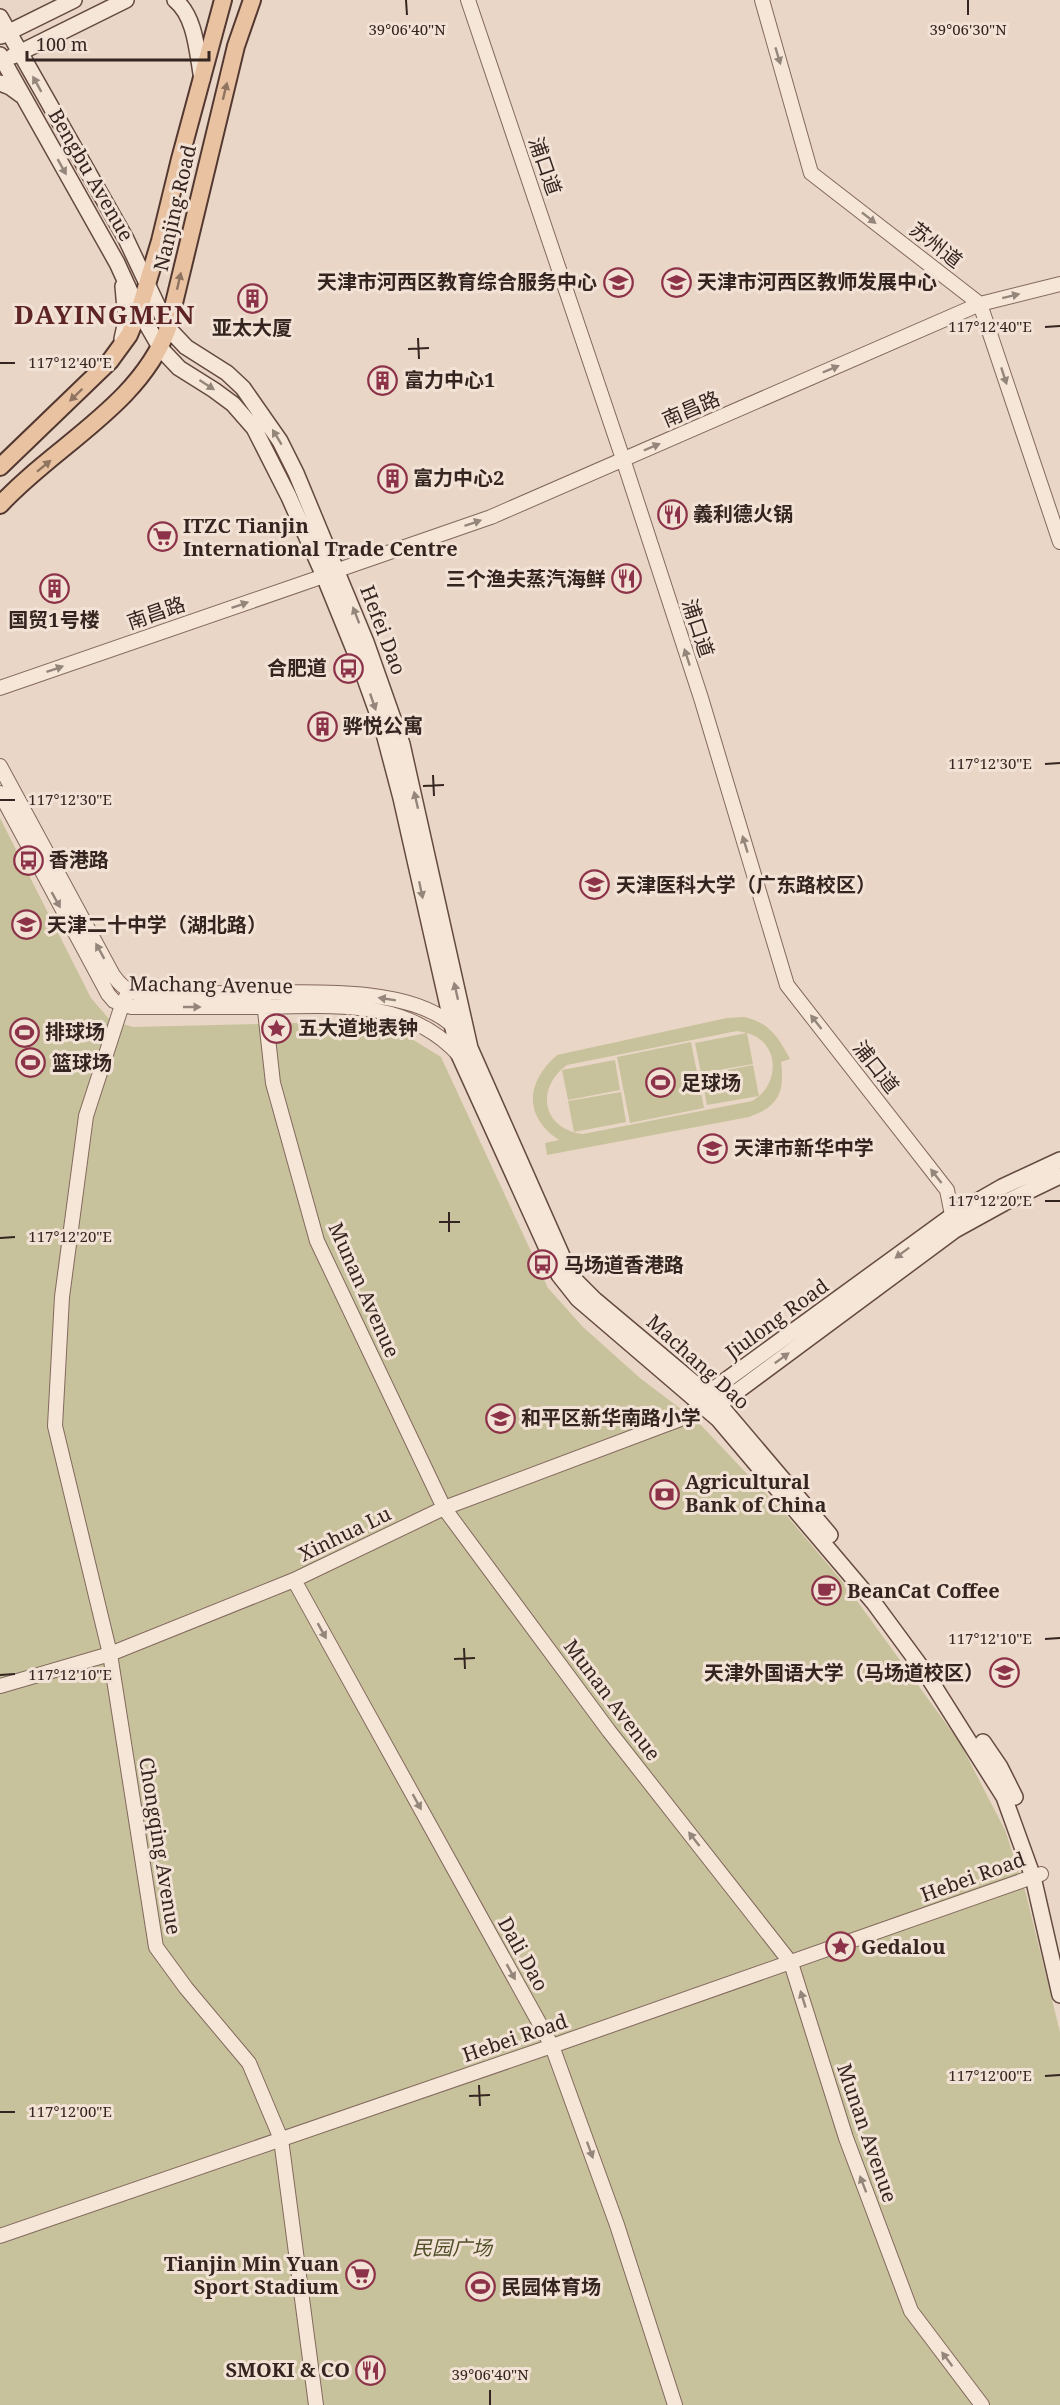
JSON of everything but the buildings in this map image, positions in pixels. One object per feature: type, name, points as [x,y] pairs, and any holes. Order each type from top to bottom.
[{"type":"main road","points":[[4,34],[74,0]]},
{"type":"main road","points":[[1,60],[126,0]]},
{"type":"main road","points":[[175,0],[184,7],[189,17],[202,79]]},
{"type":"main road","name":"Nanjing Road","points":[[0,467],[117,354],[129,335],[139,311],[160,242],[223,0]]},
{"type":"main road","name":"Nanjing Road","points":[[0,505],[13,490],[66,448],[125,393],[146,371],[160,350],[168,328],[236,46],[252,0]]},
{"type":"main road","name":"Bengbu Avenue","points":[[0,17],[4,34],[20,52],[126,238],[147,282]]},
{"type":"main road","name":"Bengbu Avenue","points":[[1,60],[117,263],[160,350]]},
{"type":"main road","points":[[0,83],[17,91],[23,97]]},
{"type":"main road","points":[[117,263],[126,321],[117,354]]},
{"type":"main road","name":"Hefei Dao","points":[[147,282],[168,328],[186,347],[227,373],[243,388],[280,441],[296,473],[382,726],[401,798],[450,1022],[465,1052]]},
{"type":"main road","name":"Hefei Dao","points":[[160,350],[179,368],[233,404],[254,428],[331,573],[378,675],[402,744],[465,1052]]},
{"type":"main road","name":"Machang Dao","points":[[465,1052],[571,1274],[595,1300],[686,1384],[709,1399],[718,1419],[874,1603],[927,1676],[1004,1797],[1037,1875],[1060,1953]]},
{"type":"main road","name":"Jiulong Road","points":[[731,1387],[952,1215],[1002,1187],[1060,1160]]},
{"type":"main road","name":"Jiulong Road","points":[[731,1387],[955,1230],[1060,1176]]},
{"type":"main road","points":[[686,1384],[731,1387]]},
{"type":"main road","points":[[709,1399],[731,1387]]},
{"type":"main road","name":"Machang Dao","points":[[1037,1875],[1060,1995]]},
{"type":"street","name":"浦口道","points":[[468,0],[701,698],[787,985],[947,1190],[955,1230]]},
{"type":"street","name":"苏州道","points":[[762,0],[811,173],[980,304]]},
{"type":"street","name":"南昌路","points":[[0,688],[490,517],[980,304],[1060,284]]},
{"type":"street","points":[[980,304],[1060,542]]},
{"type":"street","points":[[0,454],[34,435]]},
{"type":"street","name":"Machang Avenue","points":[[0,766],[113,975],[129,991],[138,993],[263,993]]},
{"type":"street","name":"Machang Avenue","points":[[0,793],[108,994],[122,1005],[130,1007],[335,1006],[380,1011],[432,1031],[465,1052]]},
{"type":"street","name":"Chongqing Avenue","points":[[129,991],[122,1005],[86,1116],[62,1297],[55,1426],[110,1654],[156,1947],[186,1988],[249,2063],[281,2139],[316,2405]]},
{"type":"street","points":[[263,993],[333,993],[394,999],[440,1015],[450,1022]]},
{"type":"street","name":"Munan Avenue","points":[[263,993],[273,1083],[317,1241],[444,1508],[609,1731],[791,1962],[846,2138],[911,2312],[982,2405]]},
{"type":"street","name":"Xinhua Lu","points":[[0,1686],[110,1654],[294,1580],[444,1508],[678,1420],[709,1399]]},
{"type":"street","name":"Dali Dao","points":[[294,1580],[552,2046],[617,2225],[675,2405]]},
{"type":"street","name":"Hebei Road","points":[[0,2236],[552,2046],[1037,1875]]},
{"type":"green space","name":"民园广场","points":[[0,818],[91,998],[110,1020],[133,1027],[341,1022],[407,1036],[441,1057],[548,1288],[583,1327],[640,1378],[698,1422],[787,1516],[847,1587],[960,1743],[1005,1830],[1026,1894],[1060,2032],[1060,2405],[0,2405]]},
{"type":"green space","points":[[727,1018],[753,1019],[767,1027],[782,1044],[790,1059],[781,1062],[781,1090],[778,1097],[767,1108],[749,1117],[547,1155],[545,1143],[559,1140],[547,1131],[539,1120],[534,1110],[533,1099],[539,1076],[557,1055]],"holes":[[[737,1031],[758,1038],[766,1045],[773,1065],[768,1085],[752,1101],[583,1134],[569,1131],[551,1116],[547,1096],[550,1085],[567,1065]]]},
{"type":"green space","points":[[747,1033],[753,1064],[701,1073],[695,1043]]},
{"type":"green space","name":"足球场","points":[[691,1042],[704,1108],[630,1123],[617,1057]]},
{"type":"green space","points":[[615,1060],[620,1090],[568,1100],[562,1070]]},
{"type":"green space","points":[[753,1065],[759,1096],[707,1105],[701,1075]]},
{"type":"green space","points":[[621,1092],[626,1122],[574,1132],[568,1101]]},
{"type":"place","name":"天津市河西区教育综合服务中心","points":[[618,282]]},
{"type":"place","name":"天津市河西区教师发展中心","points":[[676,282]]},
{"type":"place","name":"亚太大厦","points":[[252,298]]},
{"type":"place","name":"富力中心1","points":[[383,380]]},
{"type":"place","name":"富力中心2","points":[[392,478]]},
{"type":"place","name":"義利德火锅","points":[[672,514]]},
{"type":"place","name":"ITZC Tianjin International Trade Centre","points":[[162,537]]},
{"type":"place","name":"三个渔夫蒸汽海鲜","points":[[627,579]]},
{"type":"place","name":"国贸1号楼","points":[[54,589]]},
{"type":"place","name":"合肥道","points":[[348,668]]},
{"type":"place","name":"骅悦公寓","points":[[322,726]]},
{"type":"place","name":"香港路","points":[[28,860]]},
{"type":"place","name":"天津医科大学（广东路校区）","points":[[595,885]]},
{"type":"place","name":"天津二十中学（湖北路）","points":[[26,925]]},
{"type":"place","name":"五大道地表钟","points":[[277,1028]]},
{"type":"place","name":"排球场","points":[[24,1032]]},
{"type":"place","name":"篮球场","points":[[31,1063]]},
{"type":"place","name":"足球场","points":[[660,1083]]},
{"type":"place","name":"天津市新华中学","points":[[713,1148]]},
{"type":"place","name":"马场道香港路","points":[[543,1265]]},
{"type":"place","name":"和平区新华南路小学","points":[[500,1418]]},
{"type":"place","name":"Agricultural Bank of China","points":[[664,1494]]},
{"type":"place","name":"BeanCat Coffee","points":[[826,1591]]},
{"type":"place","name":"天津外国语大学（马场道校区）","points":[[1005,1673]]},
{"type":"place","name":"Gedalou","points":[[840,1947]]},
{"type":"place","name":"Tianjin Min Yuan Sport Stadium","points":[[360,2275]]},
{"type":"place","name":"民园体育场","points":[[480,2287]]},
{"type":"place","name":"SMOKI & CO","points":[[371,2370]]},
{"type":"district","name":"DAYINGMEN","points":[[105,315]]}]
